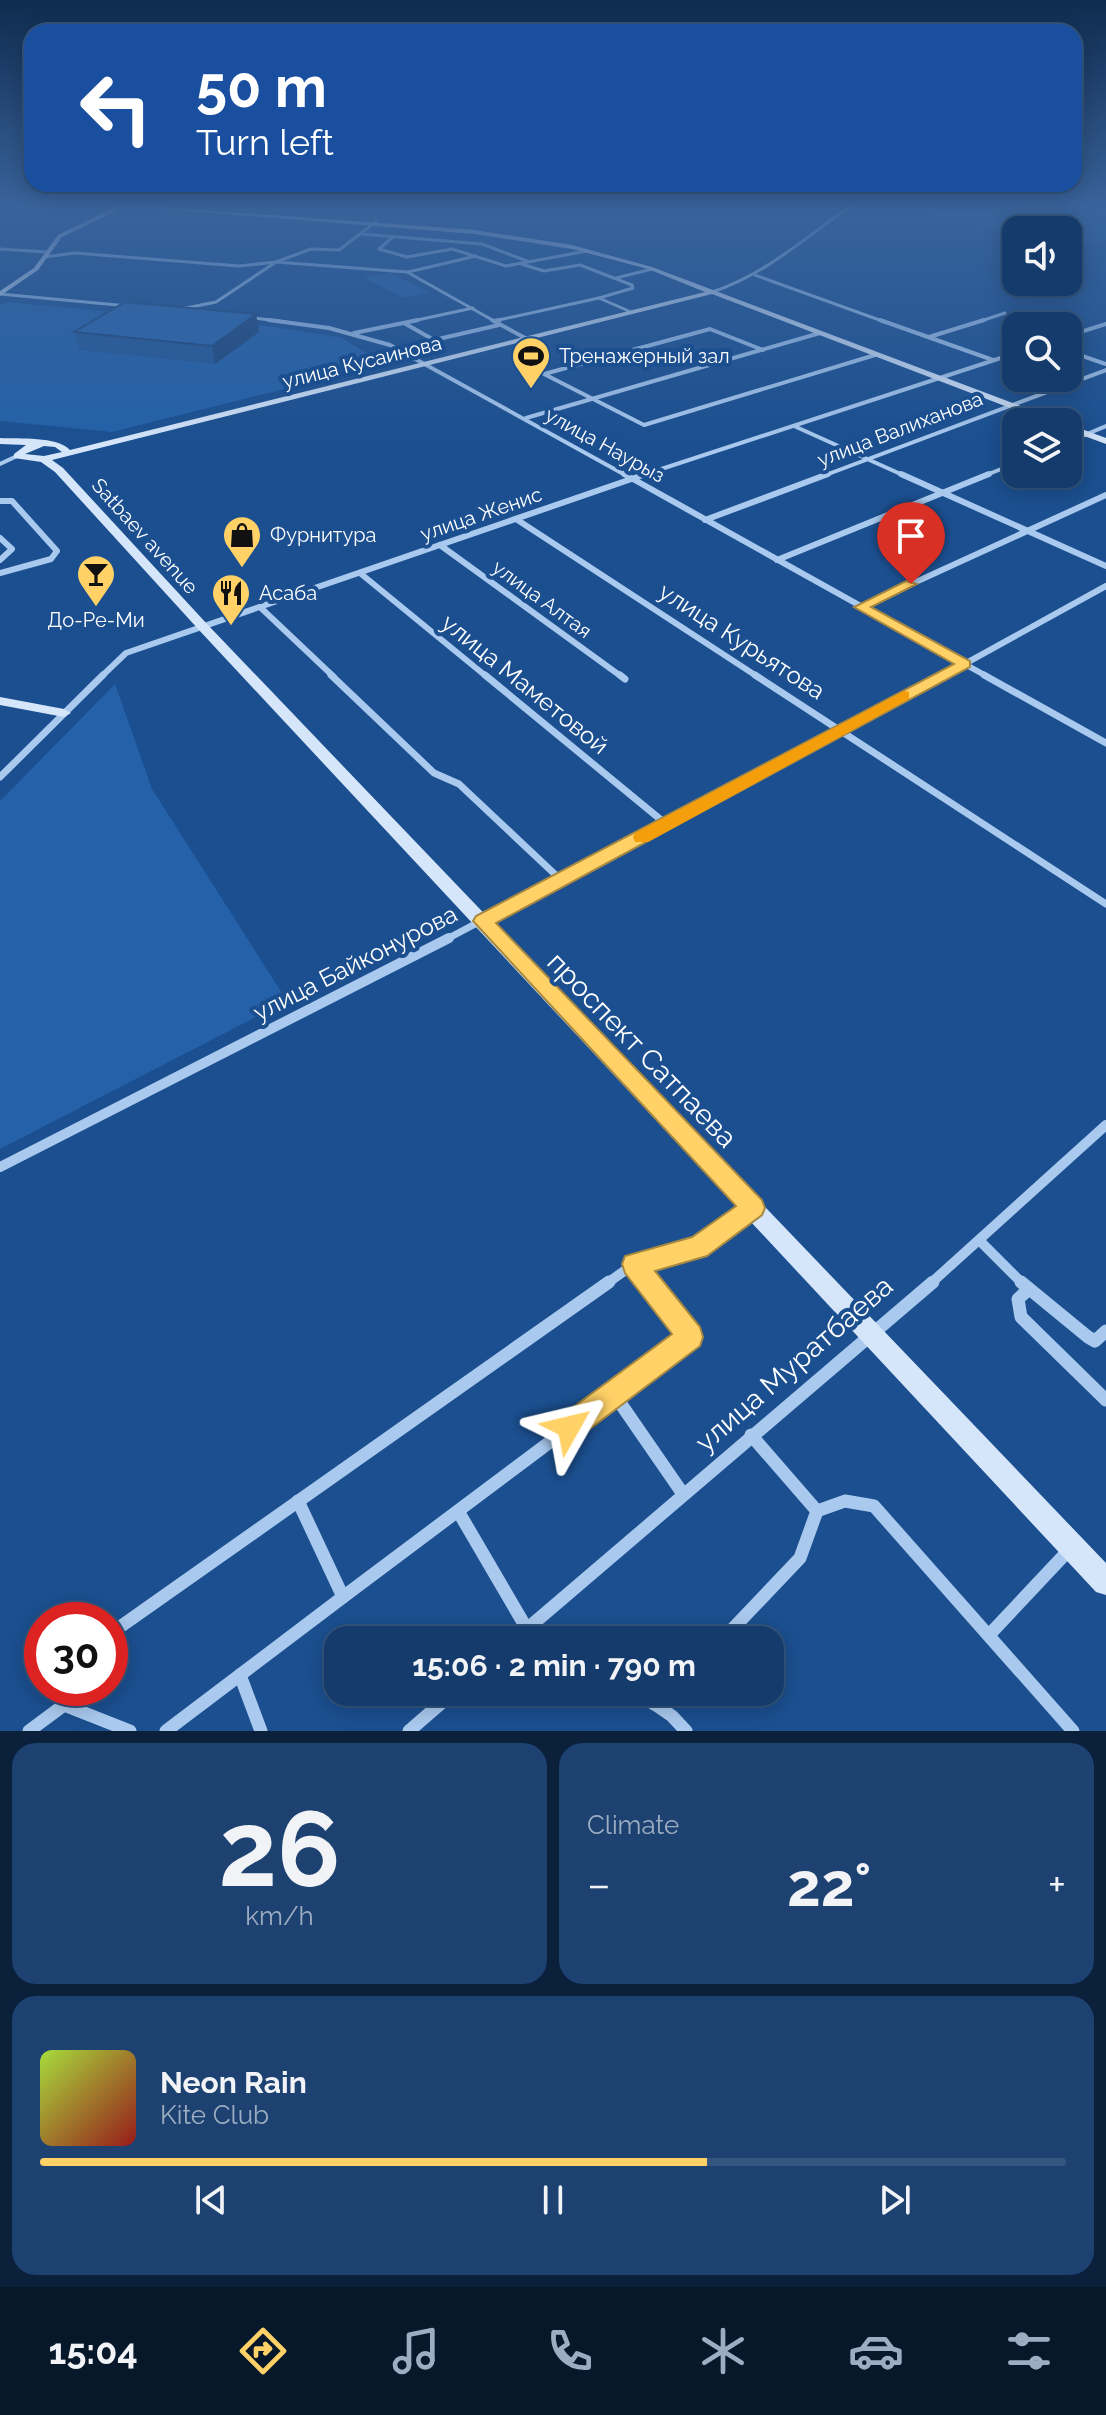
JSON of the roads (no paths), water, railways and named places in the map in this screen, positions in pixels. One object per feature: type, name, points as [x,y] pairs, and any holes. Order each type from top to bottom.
[{"type":"street","points":[[176,310],[216,302],[243,284]]},
{"type":"street","points":[[429,284],[527,339]]},
{"type":"street","points":[[494,321],[633,288],[625,284]]},
{"type":"street","points":[[691,284],[1017,408]]},
{"type":"street","points":[[712,292],[739,284]]},
{"type":"street","points":[[779,284],[994,360]]},
{"type":"street","name":"улица Кусаинова","points":[[65,451],[113,442],[712,292]]},
{"type":"street","points":[[0,294],[139,307]]},
{"type":"street","points":[[599,298],[631,312]]},
{"type":"street","points":[[353,334],[473,308]]},
{"type":"street","points":[[164,309],[204,313]]},
{"type":"street","points":[[928,337],[1002,314]]},
{"type":"street","name":"улица Наурыз","points":[[232,316],[317,325],[393,346],[1105,742]]},
{"type":"street","points":[[404,323],[434,340],[499,325]]},
{"type":"street","points":[[1082,332],[1106,324]]},
{"type":"street","points":[[763,350],[710,329],[544,374],[645,424],[875,355]]},
{"type":"street","points":[[526,418],[820,333]]},
{"type":"street","points":[[1082,356],[1106,364]]},
{"type":"street","name":"улица Женис","points":[[0,777],[126,653],[633,478],[1002,357]]},
{"type":"street","name":"улица Валиханова","points":[[705,520],[1106,370]]},
{"type":"street","points":[[794,426],[1106,566]]},
{"type":"street","points":[[1082,436],[1106,426]]},
{"type":"street","points":[[1082,432],[1106,441]]},
{"type":"street","points":[[0,441],[45,443],[65,451]]},
{"type":"street","points":[[0,464],[24,449],[45,443]]},
{"type":"street","points":[[0,453],[44,459],[65,451]]},
{"type":"street","points":[[59,470],[59,460],[65,451]]},
{"type":"street","points":[[44,459],[59,470]]},
{"type":"street","points":[[777,560],[1002,469]]},
{"type":"street","name":"Satbaev avenue","points":[[59,470],[203,627]]},
{"type":"street","points":[[861,607],[1106,495]]},
{"type":"street","points":[[0,501],[12,501],[57,551],[51,559],[0,573]]},
{"type":"street","name":"улица Курьятова","points":[[516,519],[1106,904]]},
{"type":"street","points":[[0,538],[12,549],[0,560]]},
{"type":"street","name":"улица Алтая","points":[[440,545],[625,679]]},
{"type":"street","name":"улица Маметовой","points":[[360,573],[666,824]]},
{"type":"street","name":"улица Байконурова","points":[[0,1167],[483,921],[1106,586]]},
{"type":"street","points":[[260,607],[434,773],[459,784],[561,880]]},
{"type":"street","name":"проспект Сатпаева","points":[[203,627],[1106,1582]]},
{"type":"street","points":[[0,701],[64,713]]},
{"type":"street","name":"улица Муратбаева","points":[[530,1626],[870,1332],[980,1241],[1106,1125]]},
{"type":"street","points":[[128,1621],[634,1264],[698,1247],[753,1208]]},
{"type":"street","points":[[980,1241],[1029,1289],[1088,1337],[1095,1341],[1106,1331]]},
{"type":"street","points":[[166,1731],[690,1337],[634,1264]]},
{"type":"street","points":[[1029,1289],[1018,1299],[1021,1317],[1106,1400]]},
{"type":"street","points":[[614,1394],[683,1494]]},
{"type":"street","points":[[751,1435],[817,1511]]},
{"type":"street","points":[[735,1626],[800,1558],[817,1511],[839,1500],[857,1498],[874,1506],[1073,1731]]},
{"type":"street","points":[[298,1501],[343,1597]]},
{"type":"street","points":[[458,1511],[525,1626]]},
{"type":"street","points":[[990,1634],[1072,1546]]},
{"type":"street","points":[[240,1675],[261,1731]]},
{"type":"street","points":[[29,1731],[63,1706]]},
{"type":"street","points":[[67,1706],[130,1731]]},
{"type":"street","points":[[409,1731],[438,1706]]},
{"type":"street","points":[[656,1706],[686,1731]]},
{"type":"place","name":"Тренажерный зал","points":[[531,390]]},
{"type":"place","name":"Фурнитура","points":[[242,569]]},
{"type":"place","name":"До-Ре-Ми","points":[[96,608]]},
{"type":"place","name":"Асаба","points":[[231,627]]}]
